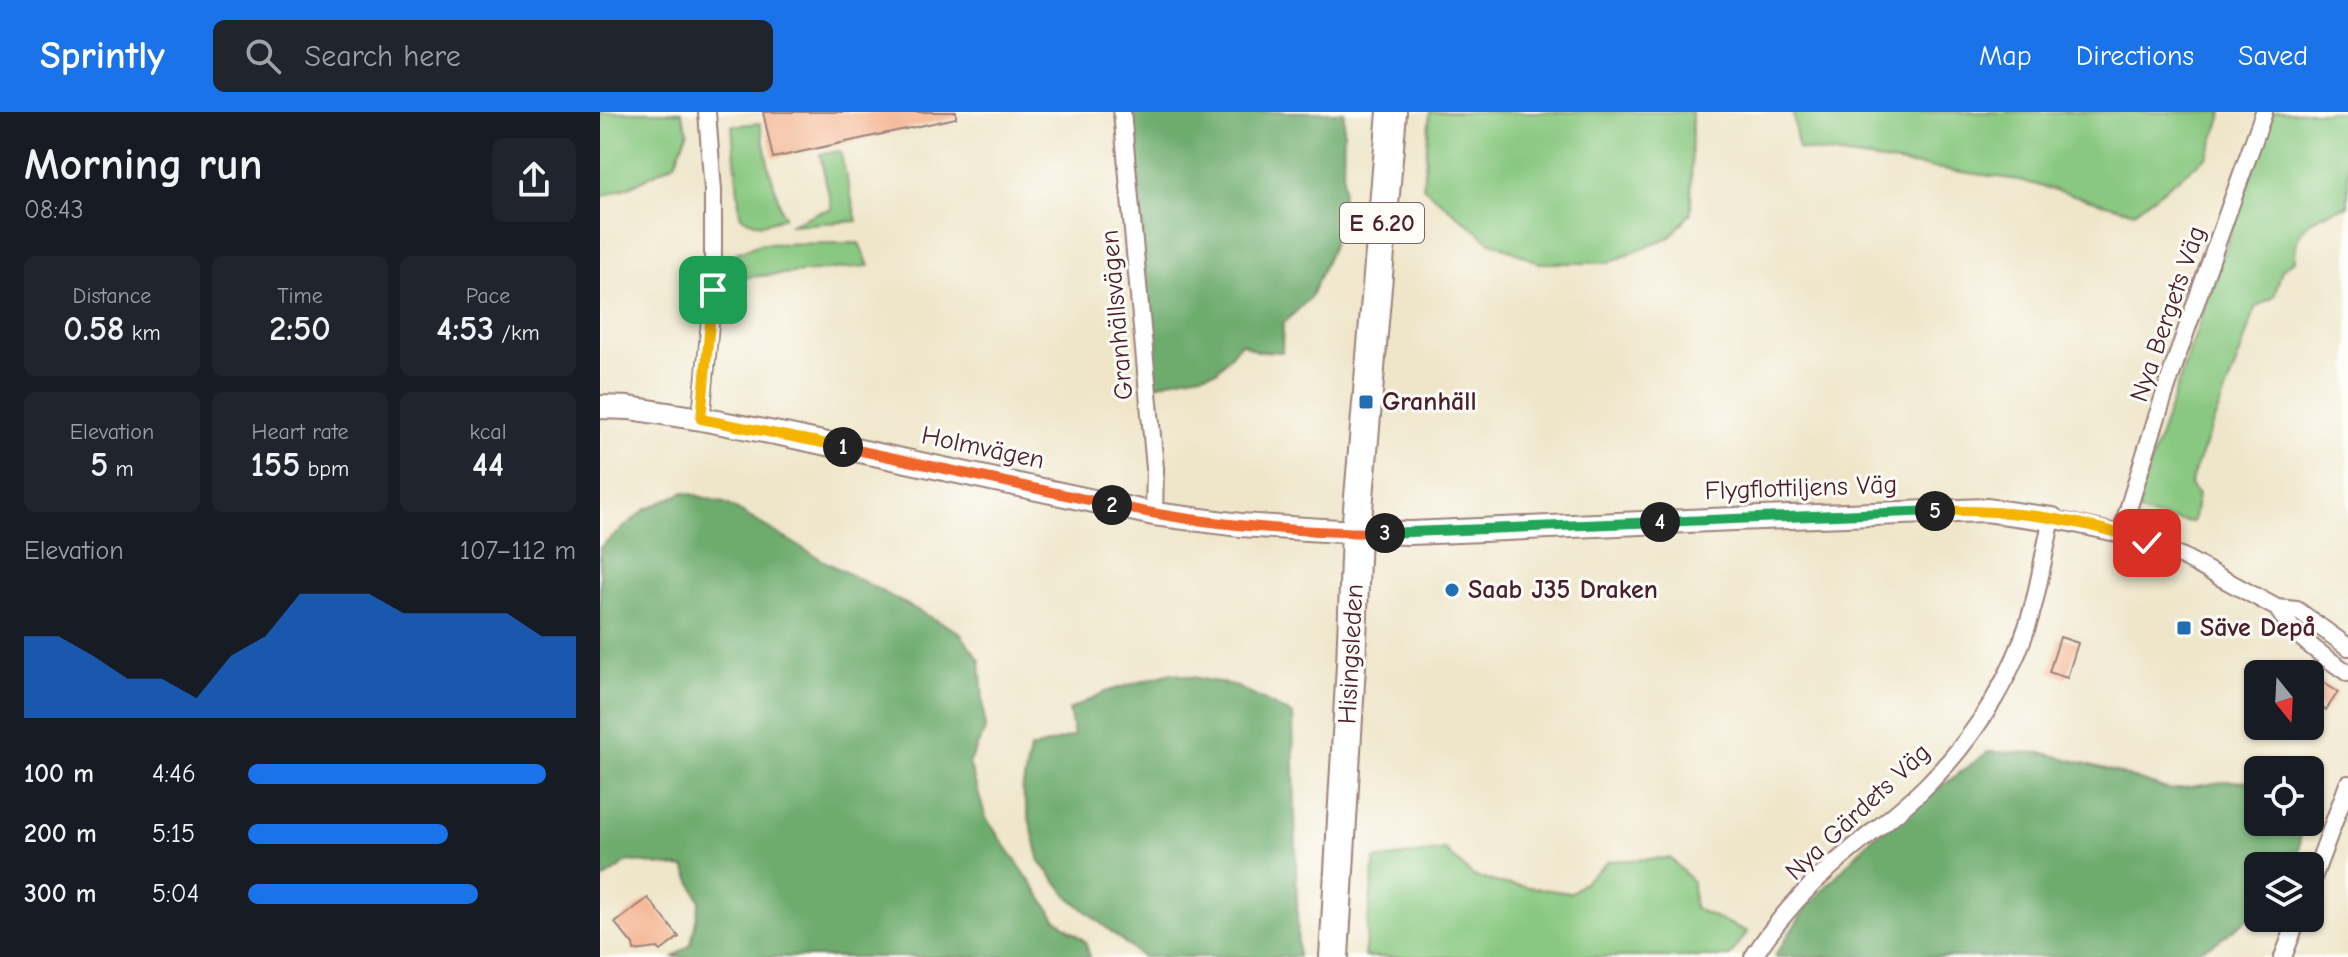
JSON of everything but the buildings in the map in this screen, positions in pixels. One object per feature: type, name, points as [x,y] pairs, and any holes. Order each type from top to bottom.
[{"type":"highway","name":"Hisingsleden","points":[[1334,957],[1356,532],[1392,112]]},
{"type":"street","points":[[701,419],[713,290],[713,191],[707,112]]},
{"type":"street","name":"Granhällsvägen","points":[[1122,112],[1155,468],[1154,514]]},
{"type":"street","name":"Nya Bergets Väg","points":[[2121,534],[2186,333],[2264,112]]},
{"type":"street","name":"Holmvägen","points":[[600,407],[629,408],[785,435],[1154,514],[1209,523],[1356,532]]},
{"type":"street","name":"Flygflottiljens Väg","points":[[1356,532],[2002,511],[2121,534],[2183,557],[2277,608],[2297,610],[2348,647]]},
{"type":"street","name":"Nya Gärdets Väg","points":[[1753,957],[1790,908],[1832,866],[1930,783],[1982,718],[2004,682],[2019,648],[2033,605],[2052,519]]},
{"type":"street","name":"Flygflottiljens Väg","points":[[2277,608],[2301,639],[2348,673]]},
{"type":"street","points":[[2323,852],[2348,784]]},
{"type":"street","points":[[2283,957],[2293,932]]},
{"type":"green space","points":[[600,112],[681,112],[688,131],[675,163],[631,186],[600,197]]},
{"type":"green space","points":[[1134,112],[1344,112],[1343,191],[1332,248],[1310,298],[1283,324],[1282,352],[1257,351],[1241,343],[1217,371],[1154,386]]},
{"type":"green space","points":[[1430,112],[1692,112],[1691,213],[1670,237],[1608,263],[1540,263],[1489,241],[1423,187]]},
{"type":"green space","points":[[1793,112],[2223,112],[2208,156],[2134,212],[2019,180],[1798,149]]},
{"type":"green space","points":[[2273,112],[2348,112],[2348,206],[2317,217],[2303,229],[2298,237],[2295,260],[2282,269],[2274,297],[2255,308],[2193,475],[2190,486],[2198,495],[2193,522],[2149,515],[2139,511],[2140,493]]},
{"type":"green space","points":[[760,123],[769,168],[784,215],[761,224],[740,215],[732,126]]},
{"type":"green space","points":[[840,151],[857,221],[789,225],[832,209],[820,154]]},
{"type":"green space","points":[[859,243],[869,266],[738,278],[736,253],[760,244]]},
{"type":"green space","points":[[684,492],[727,504],[826,562],[959,632],[980,660],[985,730],[969,763],[986,818],[1057,920],[1085,941],[1090,957],[674,957],[691,944],[700,901],[685,868],[629,861],[600,881],[600,547],[646,509]]},
{"type":"green space","points":[[1171,673],[1233,685],[1293,715],[1298,957],[1142,957],[1070,898],[1040,862],[1022,790],[1030,749],[1074,736],[1069,710],[1105,692]]},
{"type":"green space","points":[[1988,752],[2044,753],[2170,790],[2244,782],[2244,836],[2299,836],[2300,840],[2298,852],[2244,852],[2244,922],[2217,942],[2183,957],[1774,957],[1806,908],[1873,837]]},
{"type":"green space","points":[[1445,850],[1473,876],[1499,883],[1571,893],[1609,861],[1670,858],[1693,882],[1694,908],[1748,932],[1729,957],[1364,957],[1375,860]]},
{"type":"place","name":"Granhäll","points":[[1366,402]]},
{"type":"place","name":"Saab J35 Draken","points":[[1452,590]]},
{"type":"place","name":"Säve Depå","points":[[2184,628]]},
{"type":"route","points":[[713,290],[701,419],[1182,519],[1305,530],[1416,533],[1986,510],[2085,525],[2147,543]]}]
